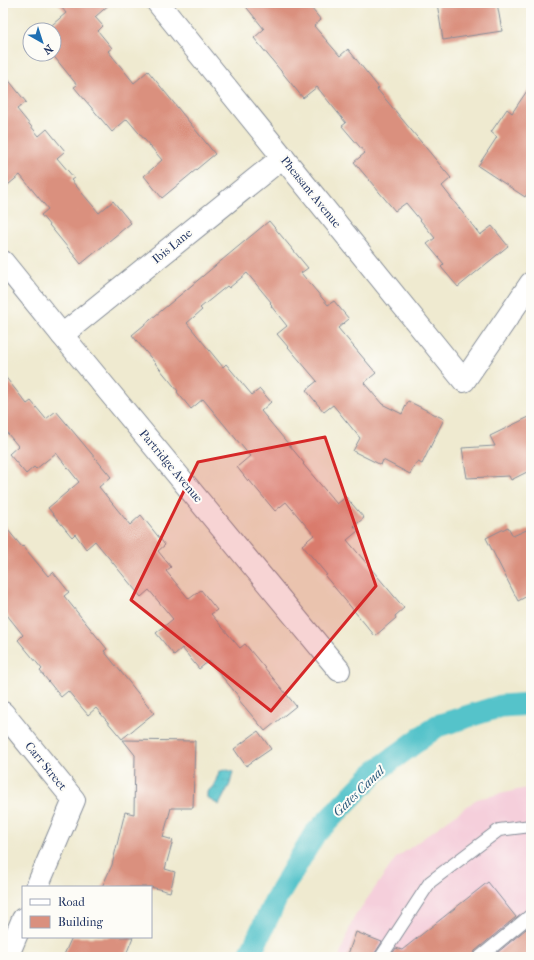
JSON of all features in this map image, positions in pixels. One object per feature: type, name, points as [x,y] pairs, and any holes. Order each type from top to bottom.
[{"type":"street","name":"Pheasant Avenue","points":[[158,3],[464,381],[531,283]]},
{"type":"street","name":"Ibis Lane","points":[[62,335],[283,157]]},
{"type":"street","name":"Partridge Avenue","points":[[3,262],[339,670]]},
{"type":"street","name":"Carr Street","points":[[3,713],[74,800],[37,886]]},
{"type":"street","points":[[7,957],[22,921]]},
{"type":"lane","points":[[382,957],[430,882],[499,830],[531,826]]},
{"type":"lane","points":[[480,957],[531,915]]},
{"type":"highlighted area","points":[[325,437],[376,586],[271,711],[131,600],[198,462]]},
{"type":"shaded area","points":[[531,787],[531,957],[339,957],[353,919],[396,858],[477,799]]},
{"type":"water","points":[[225,769],[233,772],[230,784],[219,805],[207,798],[207,792],[214,786],[219,772]]},
{"type":"building","points":[[58,3],[111,3],[95,17],[103,26],[98,31],[112,48],[108,51],[134,83],[148,71],[215,154],[162,198],[144,176],[162,160],[127,119],[112,132],[74,87],[77,85],[58,62],[62,62],[62,22],[55,22],[66,13]]},
{"type":"building","points":[[243,3],[307,3],[321,20],[314,26],[340,56],[348,49],[379,88],[377,89],[451,178],[442,186],[480,235],[492,226],[508,246],[458,287],[441,267],[444,264],[427,244],[435,238],[406,203],[395,211],[354,162],[365,153],[342,126],[346,123],[317,87],[303,98],[254,38],[264,29]]},
{"type":"building","points":[[437,3],[497,3],[502,31],[443,40]]},
{"type":"building","points":[[3,73],[26,102],[17,109],[39,136],[47,129],[65,151],[57,158],[74,178],[71,180],[99,213],[113,201],[131,223],[81,264],[41,215],[48,209],[20,175],[3,189]]},
{"type":"building","points":[[531,85],[531,188],[525,197],[478,166],[497,137],[491,132],[507,109],[512,113]]},
{"type":"building","points":[[269,221],[308,268],[301,273],[328,305],[334,301],[349,319],[338,328],[376,373],[364,383],[382,404],[402,414],[408,401],[444,419],[422,464],[418,462],[417,464],[416,463],[410,474],[383,460],[381,465],[353,451],[360,438],[333,405],[324,412],[306,390],[317,381],[277,334],[287,326],[271,306],[271,302],[247,273],[229,288],[227,286],[200,308],[202,310],[187,323],[223,367],[226,364],[252,395],[260,389],[271,402],[261,411],[337,504],[346,497],[364,518],[354,526],[358,531],[347,540],[404,608],[395,616],[396,618],[375,636],[325,576],[327,575],[302,545],[314,535],[286,502],[275,511],[237,467],[250,456],[203,399],[191,409],[132,335]]},
{"type":"building","points":[[3,374],[27,404],[31,401],[46,419],[56,411],[111,477],[99,487],[130,525],[141,515],[165,545],[158,551],[171,567],[166,571],[189,599],[201,590],[217,610],[211,614],[240,648],[245,644],[296,706],[265,731],[209,661],[199,669],[182,648],[174,655],[156,633],[173,619],[149,590],[141,597],[95,541],[86,549],[75,534],[72,537],[48,508],[79,482],[56,453],[36,469],[34,467],[26,474],[9,454],[18,446],[3,428]]},
{"type":"building","points":[[531,416],[531,470],[511,480],[509,476],[467,478],[462,448],[495,446],[490,436]]},
{"type":"building","points":[[3,524],[48,576],[53,572],[69,592],[64,596],[107,649],[104,651],[154,713],[122,739],[96,708],[88,715],[68,691],[61,697],[40,671],[42,669],[18,640],[23,635],[3,610]]},
{"type":"building","points":[[508,527],[513,536],[531,528],[531,594],[518,601],[486,538]]},
{"type":"building","points":[[258,731],[271,749],[246,766],[234,749]]},
{"type":"building","points":[[123,740],[195,741],[193,808],[171,808],[163,837],[173,840],[165,869],[175,872],[170,892],[152,886],[102,886],[112,865],[125,812],[134,814],[135,755]]},
{"type":"building","points":[[488,882],[516,917],[475,951],[473,957],[390,957],[396,948],[402,950]]},
{"type":"building","points":[[531,925],[531,951],[524,957],[492,957]]},
{"type":"building","points":[[356,932],[382,942],[374,957],[347,957]]},
{"type":"building","points":[[72,938],[133,938],[125,957],[63,957]]},
{"type":"waterway","name":"Gates Canal","points":[[249,957],[276,899],[314,835],[375,772],[437,726],[501,706],[531,704]]}]
